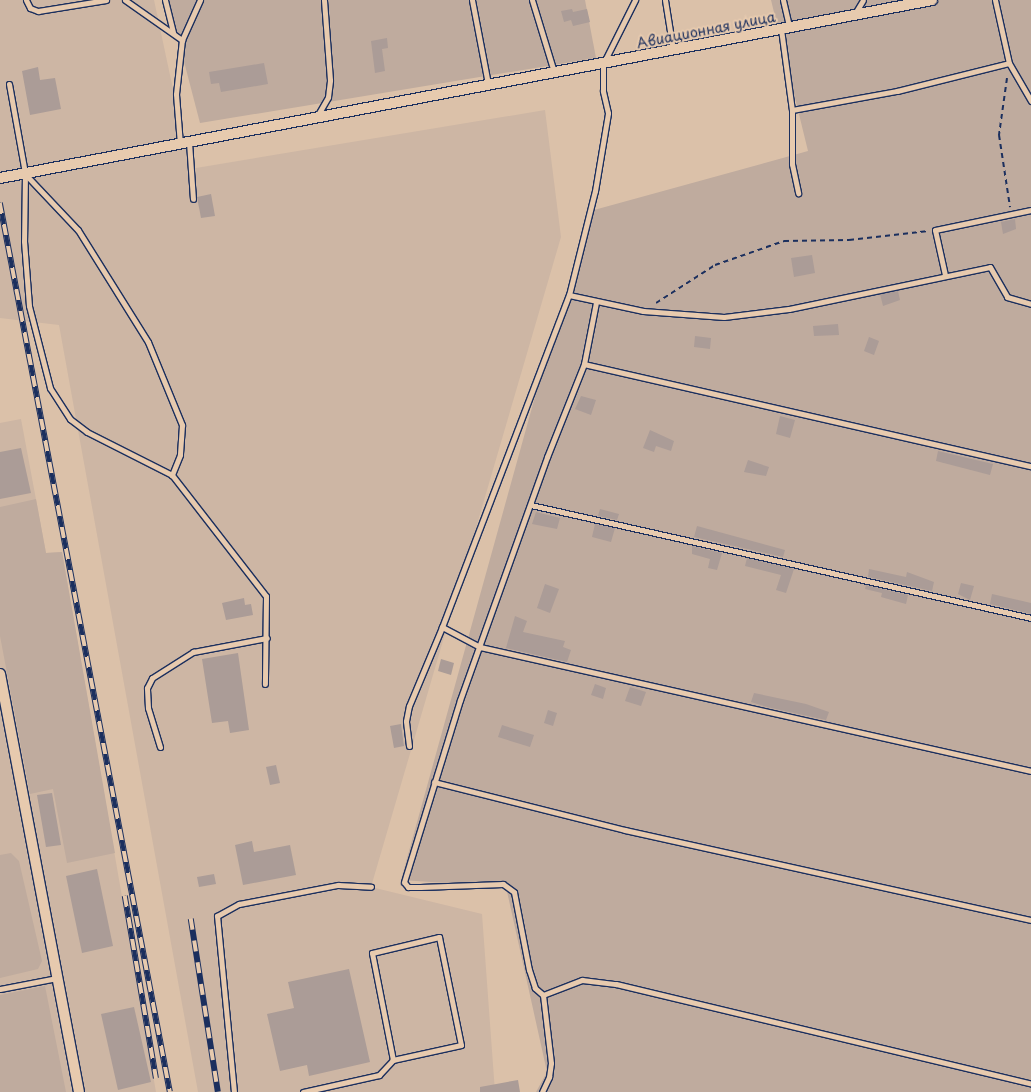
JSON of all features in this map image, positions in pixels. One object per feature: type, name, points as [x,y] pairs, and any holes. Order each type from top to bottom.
[{"type":"street","name":"Авиационная улица","points":[[0,178],[932,0]]},
{"type":"street","points":[[0,674],[5,725],[79,1092]]},
{"type":"lane","points":[[26,0],[30,8],[38,11],[106,0]]},
{"type":"lane","points":[[125,0],[182,40]]},
{"type":"lane","points":[[165,0],[173,33]]},
{"type":"lane","points":[[192,199],[176,94],[182,40],[200,0]]},
{"type":"lane","points":[[316,118],[328,97],[330,80],[324,0]]},
{"type":"lane","points":[[472,0],[488,84]]},
{"type":"lane","points":[[532,0],[554,72]]},
{"type":"lane","points":[[409,746],[406,721],[409,706],[442,627],[569,295],[595,192],[608,113],[603,92],[603,64],[636,0]]},
{"type":"lane","points":[[665,0],[673,50]]},
{"type":"lane","points":[[783,0],[792,110],[792,164],[798,193]]},
{"type":"lane","points":[[854,15],[863,0]]},
{"type":"lane","points":[[995,0],[1009,63],[1031,101]]},
{"type":"lane","points":[[792,110],[896,91],[1009,63]]},
{"type":"lane","points":[[9,84],[25,173],[24,240],[29,306],[50,388],[70,419],[87,432],[172,475],[266,596],[265,684]]},
{"type":"lane","points":[[25,173],[78,230],[148,342],[182,425],[180,455],[172,475]]},
{"type":"lane","points":[[945,275],[935,230],[1031,210]]},
{"type":"lane","points":[[569,295],[643,311],[708,317],[760,314],[990,267],[1007,297],[1031,304]]},
{"type":"lane","points":[[542,1092],[549,1077],[550,1063],[544,995],[535,988],[529,970],[514,892],[510,886],[488,883],[414,887],[404,882],[434,782],[480,647],[584,364],[596,302]]},
{"type":"lane","points":[[584,364],[1031,466]]},
{"type":"lane","points":[[531,505],[1031,618]]},
{"type":"lane","points":[[442,627],[480,647],[1031,771]]},
{"type":"lane","points":[[160,747],[148,708],[147,688],[152,678],[193,652],[267,638]]},
{"type":"lane","points":[[434,782],[625,830],[1031,920]]},
{"type":"lane","points":[[234,1092],[217,916],[239,904],[338,885],[371,887]]},
{"type":"lane","points":[[303,1092],[379,1075],[393,1060],[461,1045],[439,937],[372,953],[393,1060]]},
{"type":"lane","points":[[0,989],[57,978]]},
{"type":"lane","points":[[544,995],[582,980],[616,984],[1031,1084]]},
{"type":"path","points":[[1009,63],[999,135],[1011,214]]},
{"type":"path","points":[[643,311],[715,265],[784,241],[849,240],[935,230]]},
{"type":"shaded area","points":[[0,0],[154,0],[190,169],[545,110],[561,237],[371,887],[482,914],[495,1092],[198,1092],[59,325],[0,318]]},
{"type":"shaded area","points":[[168,0],[585,0],[596,58],[200,123]]},
{"type":"shaded area","points":[[771,0],[1031,0],[1031,1092],[536,1092],[547,1072],[506,887],[401,880],[551,339],[594,210],[808,151]]},
{"type":"shaded area","points":[[21,419],[46,553],[62,552],[156,1092],[0,1092],[0,423]]},
{"type":"shaded area","points":[[36,499],[46,553],[62,552],[115,853],[67,863],[53,789],[30,794],[0,636],[0,507]]},
{"type":"shaded area","points":[[11,853],[19,861],[42,961],[38,969],[0,978],[0,855]]},
{"type":"shaded area","points":[[45,986],[66,1092],[0,1092],[0,995]]},
{"type":"building","points":[[572,9],[573,12],[587,9],[590,22],[573,26],[571,20],[564,22],[561,11]]},
{"type":"building","points":[[387,38],[388,48],[382,49],[385,71],[375,73],[371,41]]},
{"type":"building","points":[[264,63],[268,84],[221,92],[219,83],[211,84],[209,72]]},
{"type":"building","points":[[38,67],[40,80],[55,78],[61,109],[30,115],[22,71]]},
{"type":"building","points":[[211,194],[215,216],[201,218],[197,197]]},
{"type":"building","points":[[1015,219],[1016,229],[1003,234],[1001,222]]},
{"type":"building","points":[[812,255],[815,273],[794,277],[791,258]]},
{"type":"building","points":[[898,291],[900,300],[883,306],[880,294]]},
{"type":"building","points":[[838,324],[839,335],[814,336],[813,326]]},
{"type":"building","points":[[695,336],[711,338],[710,349],[694,347]]},
{"type":"building","points":[[869,337],[879,341],[874,355],[864,351]]},
{"type":"building","points":[[581,396],[596,400],[591,415],[575,409]]},
{"type":"building","points":[[780,416],[795,420],[790,438],[776,434]]},
{"type":"building","points":[[650,430],[674,441],[671,451],[656,446],[654,452],[643,448]]},
{"type":"building","points":[[21,448],[31,493],[0,499],[0,452]]},
{"type":"building","points":[[938,451],[993,464],[990,475],[936,461]]},
{"type":"building","points":[[748,460],[769,467],[766,476],[744,472]]},
{"type":"building","points":[[600,509],[619,514],[617,520],[598,516]]},
{"type":"building","points":[[536,512],[560,518],[557,529],[532,524]]},
{"type":"building","points":[[595,524],[615,528],[611,542],[592,537]]},
{"type":"building","points":[[697,526],[785,550],[783,557],[694,537]]},
{"type":"building","points":[[692,546],[722,553],[717,570],[708,568],[710,559],[692,554]]},
{"type":"building","points":[[747,558],[794,569],[786,593],[776,590],[781,575],[745,566]]},
{"type":"building","points":[[869,569],[906,577],[907,572],[934,582],[932,591],[868,577]]},
{"type":"building","points":[[961,583],[974,586],[970,600],[958,594]]},
{"type":"building","points":[[545,584],[559,589],[550,613],[537,608]]},
{"type":"building","points":[[866,585],[908,595],[906,604],[881,597],[882,593],[865,589]]},
{"type":"building","points":[[992,594],[1031,603],[1031,614],[990,604]]},
{"type":"building","points":[[244,598],[245,605],[251,604],[253,615],[226,620],[222,603]]},
{"type":"building","points":[[515,616],[527,621],[523,632],[565,641],[563,647],[571,650],[567,662],[506,648]]},
{"type":"building","points":[[238,653],[249,730],[230,733],[228,721],[212,723],[202,659]]},
{"type":"building","points":[[441,659],[454,663],[451,675],[438,671]]},
{"type":"building","points":[[595,684],[606,688],[603,699],[591,695]]},
{"type":"building","points":[[630,687],[646,692],[641,706],[625,701]]},
{"type":"building","points":[[754,693],[806,704],[829,712],[826,720],[767,707],[751,702]]},
{"type":"building","points":[[548,710],[557,713],[553,726],[544,723]]},
{"type":"building","points":[[401,724],[404,746],[394,748],[390,726]]},
{"type":"building","points":[[502,725],[534,735],[530,747],[498,737]]},
{"type":"building","points":[[276,765],[280,783],[270,785],[266,767]]},
{"type":"building","points":[[52,793],[61,845],[46,847],[37,795]]},
{"type":"building","points":[[252,841],[254,852],[290,845],[296,875],[243,885],[235,845]]},
{"type":"building","points":[[97,869],[113,946],[82,953],[66,876]]},
{"type":"building","points":[[214,874],[216,884],[199,887],[197,877]]},
{"type":"building","points":[[349,969],[370,1062],[309,1076],[307,1065],[280,1071],[267,1014],[294,1008],[288,982]]},
{"type":"building","points":[[134,1007],[151,1082],[118,1090],[101,1014]]},
{"type":"building","points":[[518,1080],[520,1092],[480,1092],[480,1087]]},
{"type":"railway","points":[[0,203],[170,1092]]},
{"type":"railway","points":[[125,896],[156,1078]]},
{"type":"railway","points":[[191,919],[218,1092]]}]
